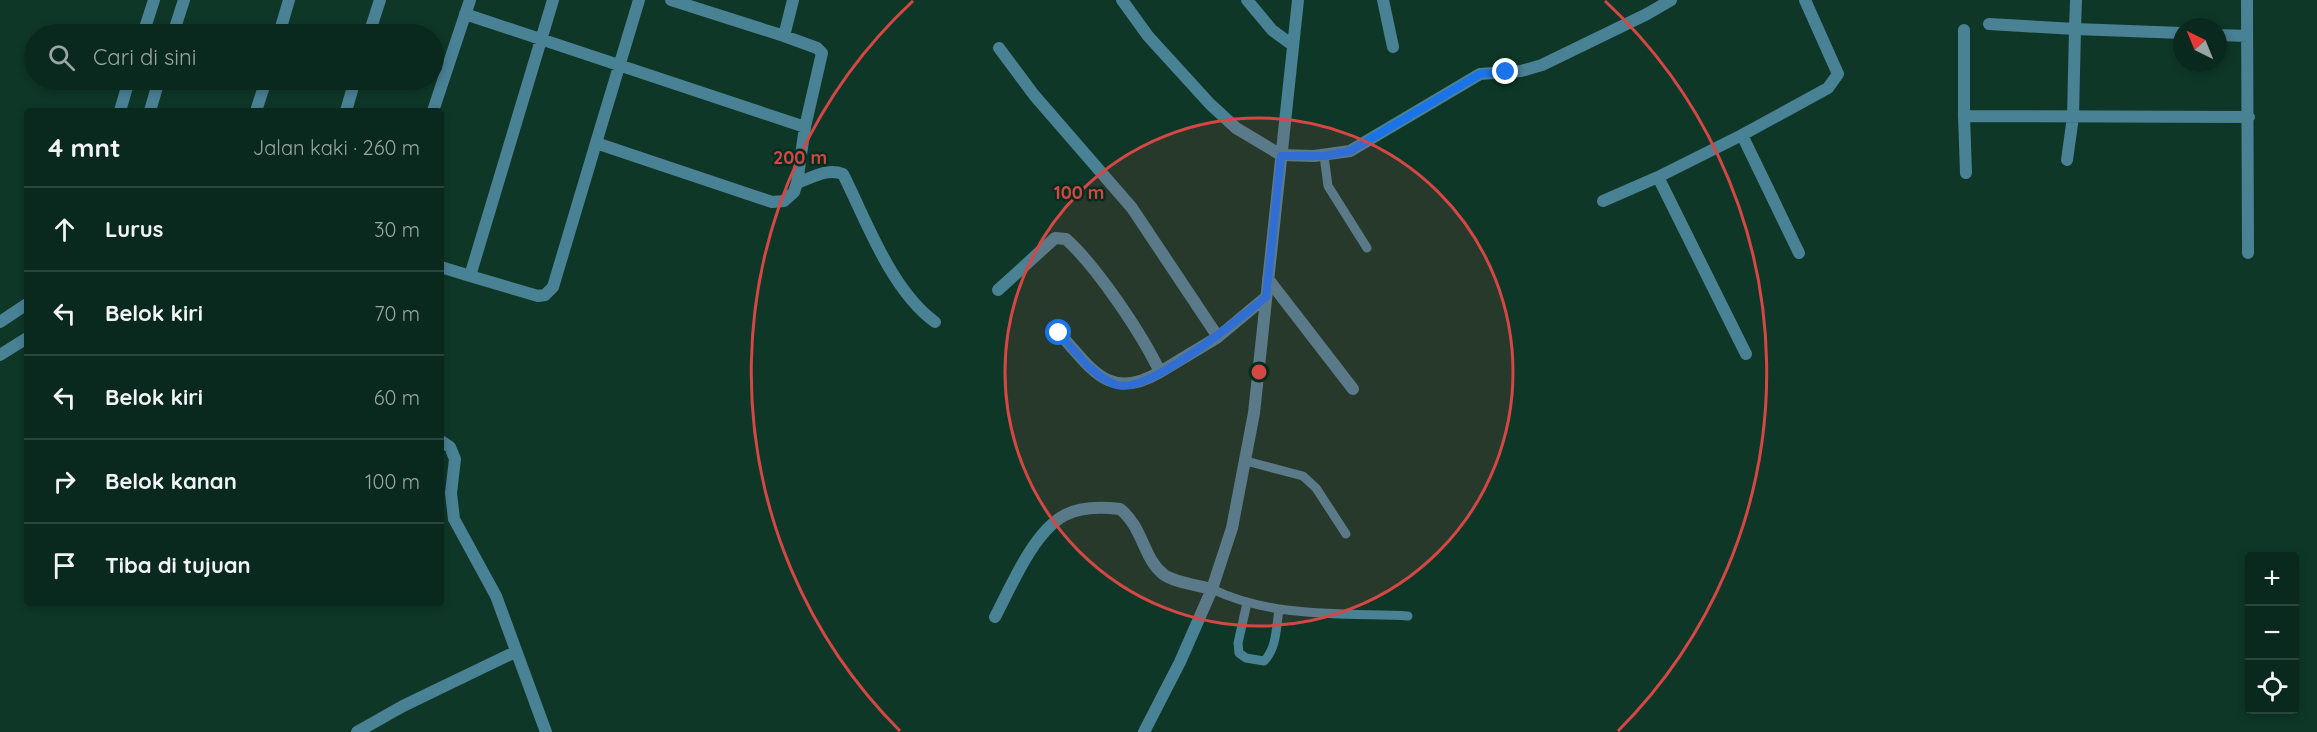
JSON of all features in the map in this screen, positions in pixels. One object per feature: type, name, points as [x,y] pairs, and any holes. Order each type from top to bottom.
[{"type":"street","points":[[146,24],[154,0]]},
{"type":"street","points":[[176,24],[184,0]]},
{"type":"street","points":[[282,24],[289,0]]},
{"type":"street","points":[[372,24],[380,0]]},
{"type":"street","points":[[444,78],[470,0]]},
{"type":"street","points":[[470,276],[553,0]]},
{"type":"street","points":[[444,268],[538,296],[545,295],[553,287],[639,0]]},
{"type":"street","points":[[596,143],[772,202],[784,201],[794,192],[798,183],[805,127],[822,53],[817,48],[784,36],[671,0]]},
{"type":"street","points":[[784,36],[793,0]]},
{"type":"street","points":[[1122,0],[1148,36],[1210,104],[1236,128],[1281,156],[1324,156],[1350,151],[1480,74],[1521,71],[1542,65],[1671,0]]},
{"type":"street","points":[[1247,0],[1272,30],[1292,45]]},
{"type":"street","points":[[1144,732],[1180,662],[1212,589],[1232,528],[1246,461],[1298,0]]},
{"type":"street","points":[[1383,0],[1393,47]]},
{"type":"street","points":[[1603,201],[1658,177],[1742,135],[1828,88],[1838,74],[1805,0]]},
{"type":"street","points":[[2067,160],[2073,117],[2076,0]]},
{"type":"street","points":[[2247,0],[2248,253]]},
{"type":"street","points":[[465,14],[540,41],[805,127]]},
{"type":"street","points":[[1989,24],[2173,33]]},
{"type":"street","points":[[1964,30],[1966,173]]},
{"type":"street","points":[[2227,35],[2247,36]]},
{"type":"street","points":[[999,48],[1053,118],[1132,208],[1172,271],[1218,336]]},
{"type":"street","points":[[121,108],[126,90]]},
{"type":"street","points":[[151,108],[155,90]]},
{"type":"street","points":[[257,108],[263,90]]},
{"type":"street","points":[[347,108],[352,90]]},
{"type":"street","points":[[434,108],[440,90]]},
{"type":"street","points":[[1964,116],[2249,117]]},
{"type":"street","points":[[1742,135],[1799,253]]},
{"type":"street","points":[[798,183],[824,173],[835,171],[843,174],[896,278],[915,305],[935,322]]},
{"type":"street","points":[[1658,177],[1746,354]]},
{"type":"street","points":[[998,290],[1055,238],[1066,239],[1116,302],[1160,372]]},
{"type":"street","points":[[1268,279],[1353,389]]},
{"type":"street","points":[[1059,333],[1101,376],[1119,386],[1133,385],[1160,372],[1218,336],[1266,297]]},
{"type":"street","points":[[0,322],[24,306]]},
{"type":"street","points":[[0,355],[24,340]]},
{"type":"street","points":[[444,443],[450,447],[455,459],[451,494],[454,519],[496,596],[514,652],[546,732]]},
{"type":"street","points":[[995,617],[1035,545],[1065,515],[1085,509],[1120,509],[1138,528],[1157,568],[1164,575],[1212,589]]},
{"type":"street","points":[[357,732],[403,706],[514,652]]},
{"type":"lane","points":[[1324,156],[1328,186],[1367,248]]},
{"type":"lane","points":[[1246,461],[1303,476],[1316,488],[1346,534]]},
{"type":"lane","points":[[1212,589],[1247,603],[1279,610],[1408,616]]},
{"type":"lane","points":[[1247,603],[1238,643],[1239,653],[1246,658],[1264,662],[1273,650],[1279,610]]},
{"type":"route","points":[[1059,333],[1088,365],[1101,376],[1119,386],[1133,385],[1146,380],[1201,348],[1266,297],[1281,156],[1324,156],[1350,151],[1480,74],[1506,72]]}]
